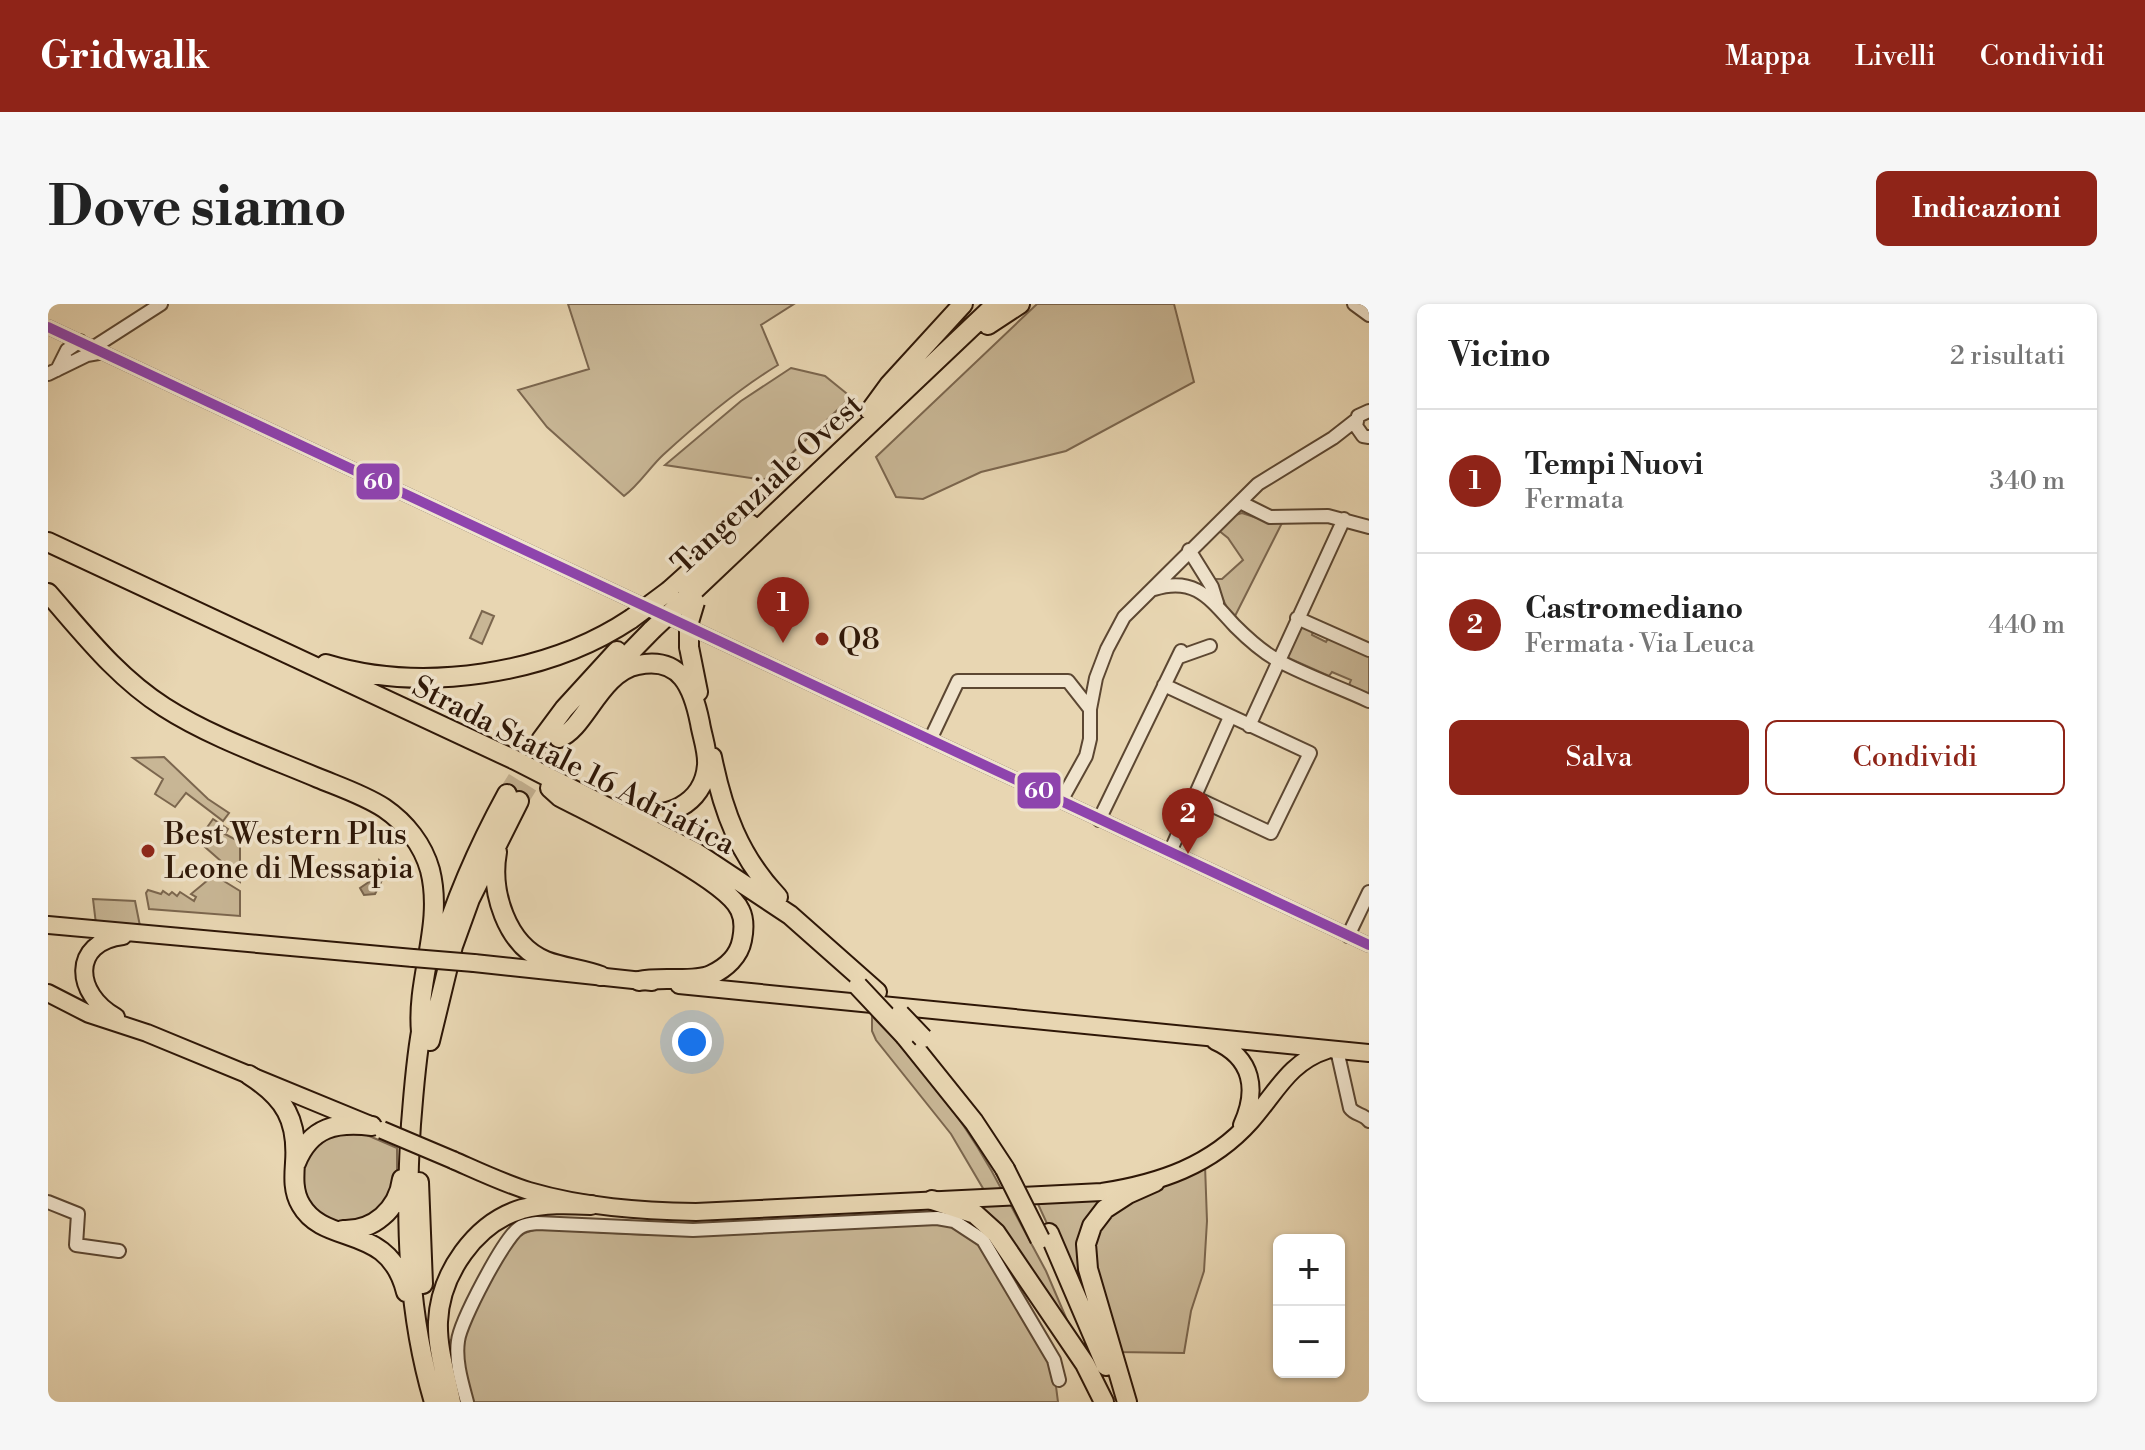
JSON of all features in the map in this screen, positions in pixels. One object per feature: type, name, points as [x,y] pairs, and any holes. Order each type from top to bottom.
[{"type":"highway","points":[[870,411],[889,385],[963,304]]},
{"type":"highway","name":"Tangenziale Ovest","points":[[681,596],[750,524],[980,304]]},
{"type":"highway","name":"Tangenziale Ovest","points":[[515,760],[536,765],[646,814],[676,811],[699,789],[705,773],[706,756],[692,691],[677,672],[658,664],[634,665],[619,672],[566,736],[551,742],[589,697],[641,625],[681,596],[774,516],[996,304]]},
{"type":"highway","points":[[920,378],[938,369],[996,318],[1020,304]]},
{"type":"highway","points":[[48,534],[124,573],[131,580]]},
{"type":"highway","name":"Strada Statale 16 Adriatica","points":[[48,542],[515,760],[695,852],[790,915],[866,985],[970,1099],[1010,1168],[1034,1198],[1106,1402]]},
{"type":"highway","name":"Strada Statale 16 Adriatica","points":[[48,553],[550,788],[650,839],[726,884],[866,985]]},
{"type":"highway","points":[[48,593],[110,665],[165,708],[203,728],[373,802],[406,827],[426,858],[434,894],[434,923],[420,1015],[421,1032]]},
{"type":"highway","points":[[681,596],[689,622],[689,647],[718,789],[743,853],[764,883],[857,965],[866,985]]},
{"type":"highway","points":[[208,618],[241,626],[319,662],[394,678],[418,679],[466,675],[538,661],[641,625]]},
{"type":"highway","points":[[550,788],[560,797],[722,889],[741,910],[741,945],[735,956],[718,972],[707,977],[656,977],[639,981]]},
{"type":"highway","points":[[434,1402],[425,1372],[413,1304],[407,1233],[413,1096],[421,1032],[432,981],[460,889],[480,843],[513,798]]},
{"type":"highway","points":[[513,798],[520,808],[498,852],[495,866],[497,891],[507,921],[534,955],[544,961],[584,969],[601,976]]},
{"type":"highway","points":[[445,1402],[435,1369],[424,1304],[422,1257],[419,1178],[430,1040],[453,946],[513,798]]},
{"type":"highway","points":[[249,1075],[274,1093],[286,1110],[294,1131],[294,1186],[301,1205],[314,1220],[376,1247],[399,1273],[419,1360],[425,1372]]},
{"type":"highway","points":[[336,1229],[350,1230],[369,1225],[384,1215],[394,1203],[401,1185],[413,1096]]},
{"type":"highway","points":[[295,1165],[306,1144],[323,1130],[345,1123],[377,1128]]},
{"type":"highway","points":[[1127,1402],[1088,1269],[1086,1244],[1092,1226],[1105,1209],[1155,1182]]},
{"type":"highway","points":[[932,1200],[975,1214],[996,1233],[1085,1364],[1106,1402]]},
{"type":"highway","points":[[451,1402],[437,1325],[447,1280],[460,1258],[473,1240],[494,1223],[520,1210],[552,1204],[591,1205]]},
{"type":"highway","name":"Strada Statale 16 Adriatica","points":[[1045,1236],[1120,1402]]},
{"type":"main road","points":[[48,925],[474,963],[1369,1053]]},
{"type":"main road","points":[[147,1033],[103,1010],[89,993],[84,977],[87,961],[99,945],[115,937],[149,934]]},
{"type":"main road","points":[[48,993],[89,1014],[147,1033],[530,1191],[591,1205],[644,1211],[696,1212],[1081,1194],[1155,1182],[1187,1169],[1222,1147],[1248,1124],[1294,1067],[1311,1055],[1332,1050]]},
{"type":"main road","points":[[1205,1037],[1220,1043],[1243,1062],[1250,1082],[1250,1099],[1242,1124],[1222,1147]]},
{"type":"street","points":[[134,304],[142,316]]},
{"type":"street","points":[[71,356],[99,350],[161,304]]},
{"type":"street","points":[[1354,304],[1369,315]]},
{"type":"street","points":[[48,327],[1369,945]]},
{"type":"street","points":[[61,333],[71,356]]},
{"type":"street","points":[[52,372],[71,356],[80,341]]},
{"type":"street","points":[[1364,412],[1356,426],[1366,436]]},
{"type":"street","points":[[1061,801],[1086,756],[1096,678],[1124,617],[1258,484],[1333,438],[1364,412]]},
{"type":"street","points":[[1333,438],[1366,436]]},
{"type":"street","points":[[1240,502],[1270,517],[1328,516],[1369,527]]},
{"type":"street","points":[[1249,726],[1344,519]]},
{"type":"street","points":[[1189,550],[1212,587],[1217,604]]},
{"type":"street","points":[[1149,590],[1169,584],[1192,587],[1217,604],[1237,629],[1277,660],[1369,701]]},
{"type":"street","points":[[1297,618],[1369,650]]},
{"type":"street","points":[[1099,820],[1180,654],[1210,646]]},
{"type":"street","points":[[930,740],[958,681],[1068,681],[1090,709]]},
{"type":"street","points":[[1164,685],[1310,753],[1271,833],[1194,797]]},
{"type":"street","points":[[1170,852],[1230,717]]},
{"type":"street","points":[[1348,936],[1369,892]]},
{"type":"street","points":[[1332,1050],[1350,1108],[1354,1113],[1366,1116],[1369,1121]]},
{"type":"street","points":[[48,1202],[78,1214],[76,1245],[119,1251]]},
{"type":"street","points":[[467,1402],[458,1364],[457,1344],[463,1323],[505,1243],[518,1228],[537,1223],[693,1230],[937,1218],[954,1221],[983,1240],[1054,1360],[1059,1380]]},
{"type":"shaded area","points":[[568,304],[794,304],[761,325],[778,365],[704,419],[663,455],[624,496],[547,427],[518,390],[589,369]]},
{"type":"shaded area","points":[[1037,304],[1174,304],[1194,382],[1066,451],[981,472],[923,499],[896,497],[876,457]]},
{"type":"shaded area","points":[[791,368],[825,376],[851,397],[764,480],[665,465],[741,401]]},
{"type":"shaded area","points":[[1242,513],[1266,521],[1283,521],[1233,620],[1213,579],[1222,579],[1243,560],[1228,538],[1218,530],[1232,516]]},
{"type":"shaded area","points":[[482,611],[494,616],[482,644],[470,638]]},
{"type":"shaded area","points":[[1299,623],[1326,642],[1329,637],[1369,656],[1369,694],[1349,685],[1351,680],[1332,672],[1329,676],[1284,656]]},
{"type":"shaded area","points":[[164,757],[208,799],[229,813],[223,821],[186,793],[175,807],[155,794],[163,779],[133,758]]},
{"type":"shaded area","points":[[213,819],[228,829],[225,834],[240,842],[240,882],[219,868],[222,862],[205,847],[209,841],[201,836]]},
{"type":"shaded area","points":[[379,860],[391,874],[382,880],[375,894],[364,895],[360,888],[382,873],[377,867]]},
{"type":"shaded area","points":[[214,875],[240,891],[240,916],[149,909],[148,890],[161,894],[163,891],[169,895],[172,892],[177,896],[180,892],[194,901],[196,897],[191,894]]},
{"type":"shaded area","points":[[93,899],[135,901],[140,926],[96,924]]},
{"type":"shaded area","points":[[872,1016],[945,1100],[1004,1194],[984,1190],[951,1134],[876,1040],[872,1031]]},
{"type":"shaded area","points":[[360,1132],[397,1148],[397,1177],[388,1206],[348,1226],[322,1216],[311,1206],[305,1196],[303,1172],[311,1150],[319,1142],[340,1133]]},
{"type":"shaded area","points":[[1205,1165],[1207,1221],[1204,1271],[1191,1311],[1184,1353],[1117,1352],[1091,1269],[1092,1241],[1109,1212]]},
{"type":"shaded area","points":[[1113,1196],[1086,1232],[1105,1350],[1038,1204]]},
{"type":"shaded area","points":[[1010,1204],[1046,1271],[1079,1348],[971,1205]]},
{"type":"shaded area","points":[[941,1224],[958,1229],[982,1248],[1053,1363],[1058,1402],[472,1402],[462,1357],[464,1332],[499,1262],[512,1243],[528,1232],[539,1229],[649,1235]]},
{"type":"tunnel","points":[[507,794],[541,740]]},
{"type":"tunnel","points":[[519,801],[552,748]]},
{"type":"transit line","name":"60","points":[[48,327],[1369,945]]},
{"type":"place","name":"Q8","points":[[822,639]]},
{"type":"place","name":"Tempi Nuovi","points":[[783,643]]},
{"type":"place","name":"Best Western Plus Leone di Messapia","points":[[148,851]]},
{"type":"place","name":"Castromediano","points":[[1188,854]]}]
